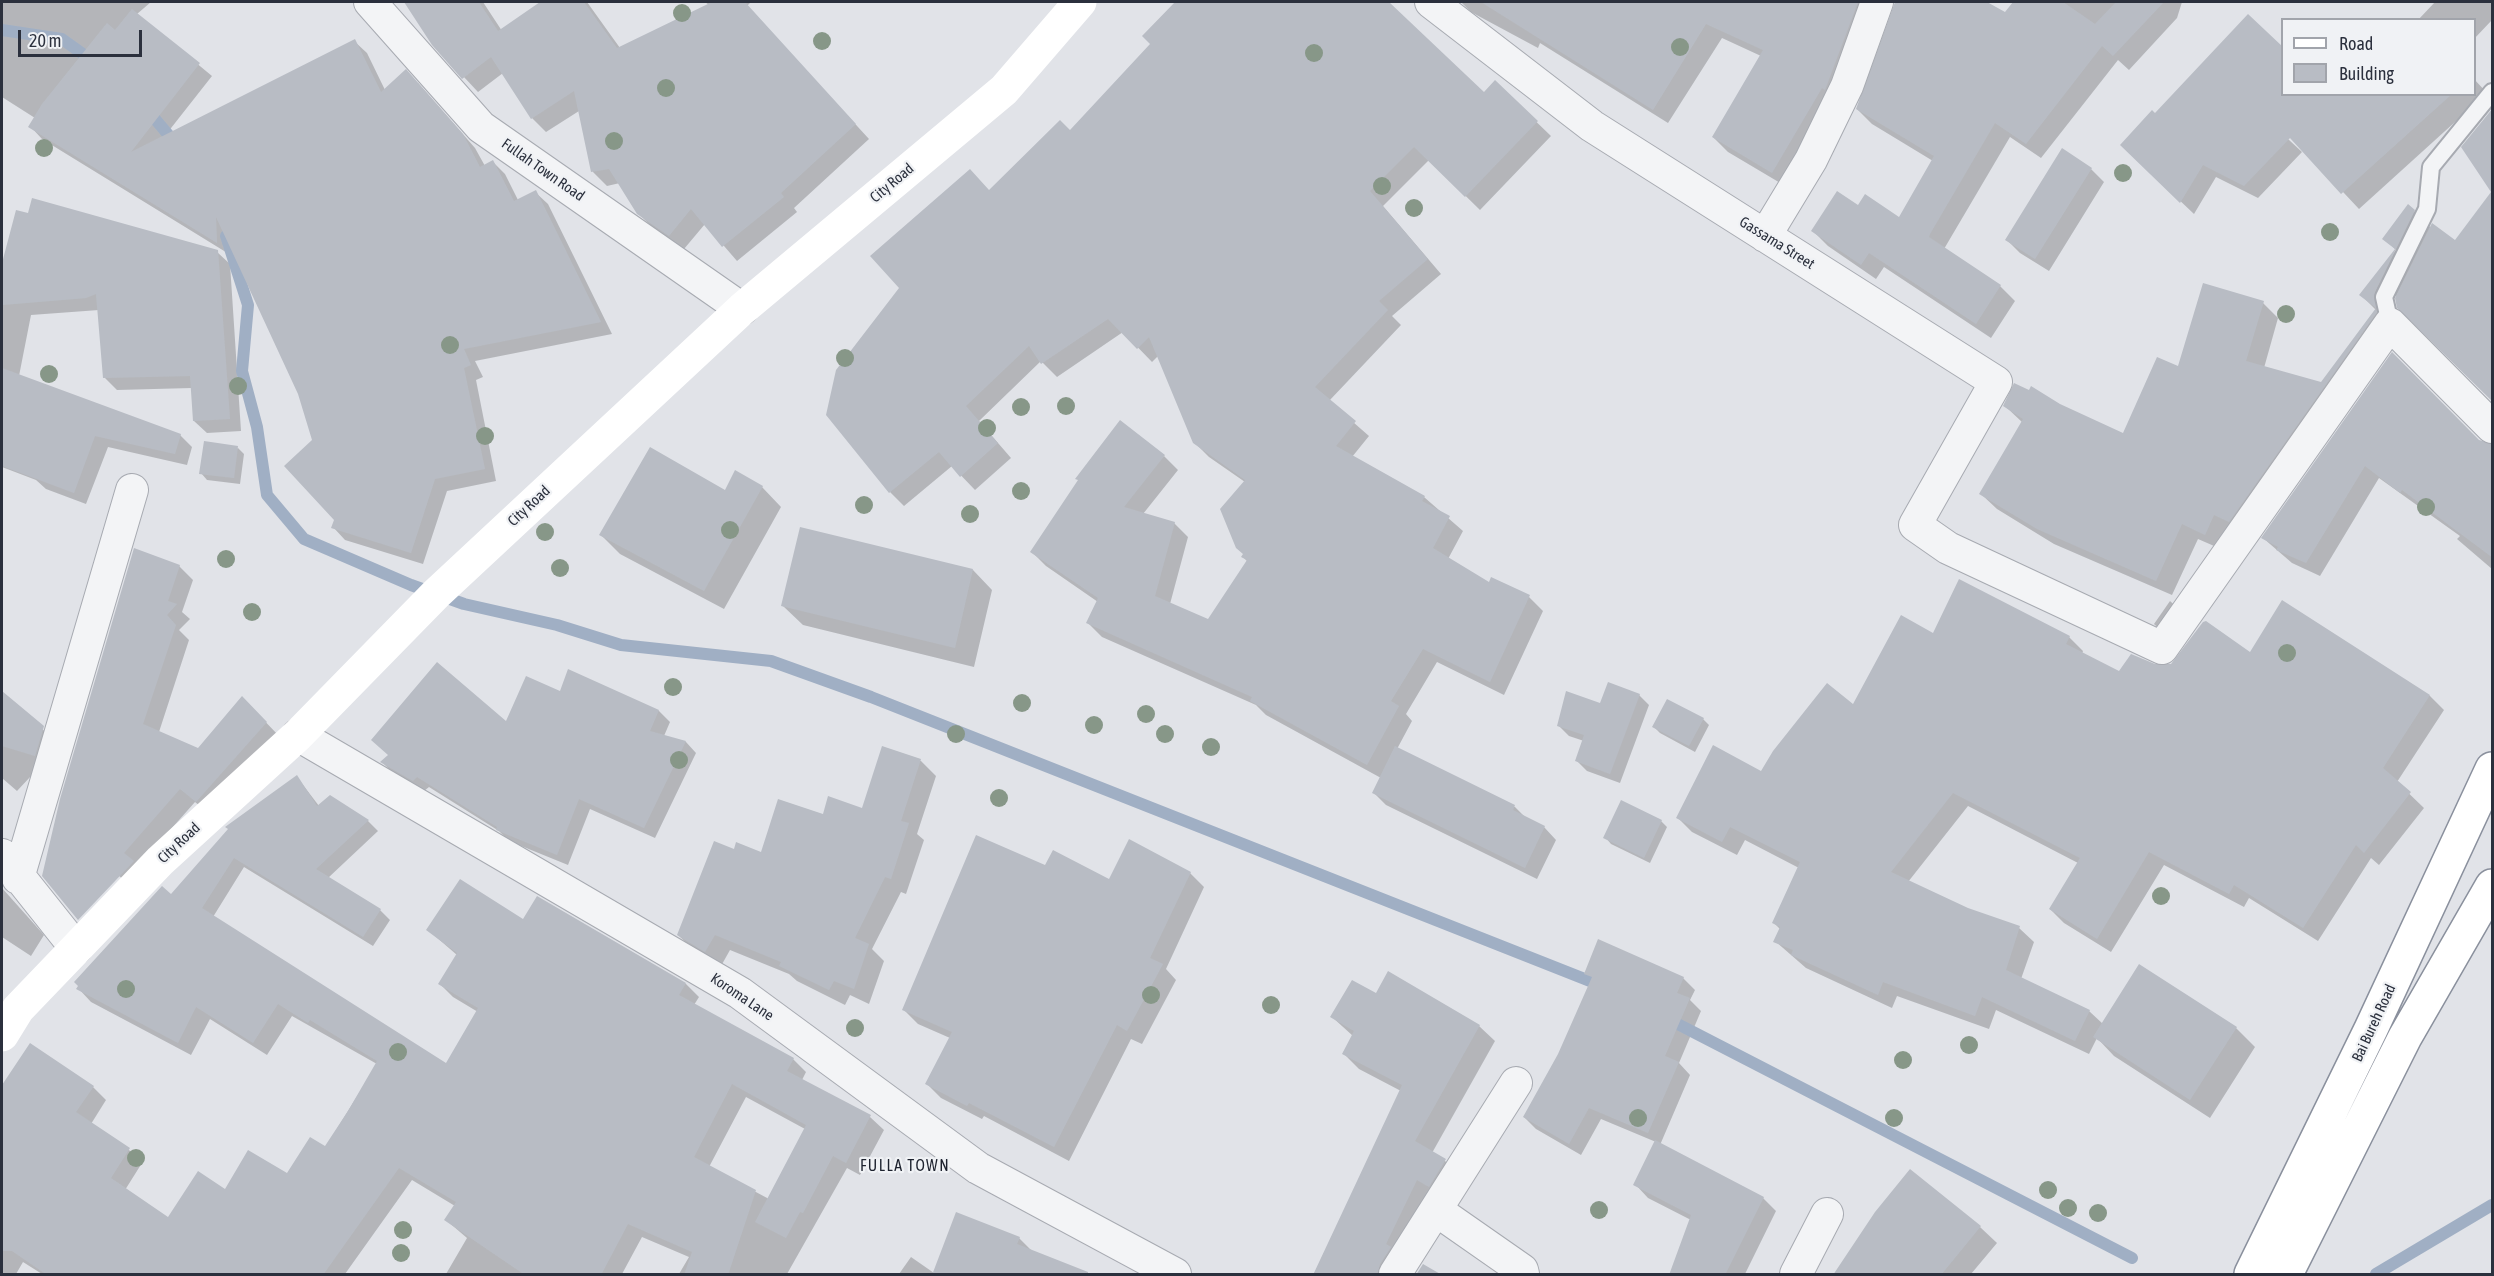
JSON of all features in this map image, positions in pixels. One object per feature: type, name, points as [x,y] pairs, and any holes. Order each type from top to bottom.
[{"type":"main road","name":"City Road","points":[[2,1035],[18,1009],[160,861],[298,735],[436,594],[742,309],[1004,90],[1080,2]]},
{"type":"main road","name":"Bai Bureh Road","points":[[2251,1275],[2372,1029],[2493,769]]},
{"type":"main road","points":[[2286,1275],[2405,1037],[2493,886]]},
{"type":"street","name":"Fullah Town Road","points":[[370,2],[481,127],[742,309]]},
{"type":"street","name":"Gassama Street","points":[[1431,2],[1592,126],[1996,382],[1915,525],[1948,548],[2162,648],[2390,324]]},
{"type":"street","points":[[1765,236],[1811,160],[1847,86],[1877,2]]},
{"type":"street","points":[[2390,324],[2493,427]]},
{"type":"street","points":[[76,948],[10,866],[132,490]]},
{"type":"street","name":"Koroma Lane","points":[[298,735],[740,993],[978,1168],[1175,1275]]},
{"type":"street","points":[[1395,1275],[1516,1083]]},
{"type":"street","points":[[1436,1210],[1522,1270],[1523,1275]]},
{"type":"street","points":[[1796,1275],[1827,1214]]},
{"type":"lane","points":[[2390,324],[2384,297],[2427,209],[2431,167],[2493,92]]},
{"type":"building","points":[[404,2],[479,2],[498,31],[540,2],[584,2],[617,48],[712,2],[745,2],[856,124],[781,193],[784,197],[722,247],[691,209],[669,236],[637,214],[609,169],[591,172],[574,91],[531,119],[491,57],[462,79],[432,45]]},
{"type":"building","points":[[1175,2],[1389,2],[1484,92],[1495,80],[1538,121],[1465,197],[1414,147],[1370,191],[1428,259],[1379,301],[1388,310],[1315,387],[1356,421],[1336,446],[1425,496],[1422,501],[1450,516],[1433,548],[1489,582],[1491,577],[1530,595],[1490,682],[1423,649],[1391,701],[1399,706],[1367,765],[1250,701],[1252,697],[1086,623],[1098,598],[1030,552],[1078,480],[1075,479],[1120,420],[1165,455],[1124,507],[1175,522],[1155,596],[1208,619],[1247,560],[1241,557],[1243,554],[1236,548],[1220,509],[1245,480],[1193,443],[1149,337],[1137,349],[1108,319],[1041,364],[1029,346],[966,406],[998,443],[960,477],[939,452],[889,493],[826,415],[836,370],[899,288],[870,256],[970,169],[989,190],[1060,120],[1070,130],[1150,44],[1142,36]]},
{"type":"building","points":[[1481,2],[1858,2],[1825,90],[1822,88],[1772,173],[1712,137],[1763,50],[1706,24],[1653,110]]},
{"type":"building","points":[[1895,2],[1987,2],[2005,12],[2013,2],[2063,2],[2095,24],[2116,2],[2164,2],[2113,56],[2102,46],[2026,144],[1995,123],[1930,234],[1929,237],[2001,285],[1976,324],[1869,253],[1861,265],[1811,231],[1837,191],[1858,205],[1865,194],[1899,217],[1934,156],[1856,109]]},
{"type":"building","points":[[132,9],[200,63],[131,152],[355,39],[381,92],[406,69],[463,134],[480,167],[493,160],[514,201],[536,190],[601,322],[464,349],[471,365],[464,368],[485,469],[435,479],[411,553],[331,528],[334,520],[284,466],[312,440],[298,394],[216,217],[217,243],[28,127],[42,104],[107,23],[115,30]]},
{"type":"building","points":[[2248,14],[2281,45],[2281,96],[2450,96],[2341,194],[2290,138],[2244,186],[2203,165],[2180,203],[2120,145],[2152,110],[2155,113]]},
{"type":"building","points":[[2493,108],[2493,402],[2397,308],[2395,298],[2432,223],[2455,240],[2491,192],[2461,147]]},
{"type":"building","points":[[2062,148],[2092,168],[2035,259],[2005,240]]},
{"type":"building","points":[[32,198],[218,250],[230,419],[193,421],[190,376],[103,378],[96,294],[86,298],[2,305],[2,263],[16,210],[28,213]]},
{"type":"building","points":[[2408,204],[2415,210],[2375,292],[2377,312],[2229,522],[2214,515],[2205,535],[2182,524],[2156,581],[2037,529],[1979,494],[2023,419],[2003,406],[2014,383],[2029,390],[2031,386],[2060,404],[2123,433],[2157,357],[2178,366],[2203,283],[2264,301],[2246,361],[2321,382],[2376,308],[2359,295],[2395,249],[2382,239]]},
{"type":"building","points":[[2392,352],[2479,440],[2493,444],[2493,558],[2402,490],[2400,493],[2365,466],[2306,563],[2276,550],[2278,547],[2261,538]]},
{"type":"building","points":[[2,368],[181,434],[175,454],[95,436],[74,493],[2,466]]},
{"type":"building","points":[[204,441],[238,446],[234,478],[199,474]]},
{"type":"building","points":[[650,447],[725,490],[735,470],[763,486],[704,591],[599,535]]},
{"type":"building","points":[[800,527],[973,569],[955,648],[781,606]]},
{"type":"building","points":[[134,548],[180,565],[168,601],[177,604],[167,615],[176,625],[143,724],[198,748],[242,696],[267,722],[196,802],[180,789],[124,853],[134,861],[78,920],[42,876],[60,799]]},
{"type":"building","points":[[1959,579],[2070,636],[2066,644],[2119,671],[2131,654],[2155,664],[2171,664],[2206,621],[2250,652],[2282,600],[2430,695],[2383,768],[2411,792],[2364,853],[2356,845],[2303,928],[2234,885],[2229,894],[2149,852],[2097,939],[2049,909],[2080,858],[1953,793],[1891,872],[1968,908],[2020,926],[2006,970],[2090,1010],[2075,1041],[1982,997],[1975,1016],[1883,982],[1878,995],[1791,955],[1793,950],[1773,942],[1780,927],[1772,923],[1800,862],[1730,827],[1722,842],[1676,818],[1713,745],[1761,771],[1773,751],[1827,683],[1853,704],[1901,615],[1933,633]]},
{"type":"building","points":[[437,662],[506,721],[526,676],[560,691],[568,669],[659,710],[650,731],[686,741],[644,828],[579,799],[557,855],[496,830],[497,827],[417,777],[413,781],[380,762],[388,755],[371,740]]},
{"type":"building","points":[[1608,682],[1640,694],[1610,774],[1575,761],[1584,735],[1557,726],[1566,691],[1600,703]]},
{"type":"building","points":[[2,691],[44,726],[35,756],[2,746]]},
{"type":"building","points":[[1667,699],[1704,718],[1689,746],[1652,727]]},
{"type":"building","points":[[882,746],[921,759],[901,821],[909,823],[891,879],[885,877],[855,938],[869,944],[854,989],[834,981],[829,990],[779,966],[781,962],[715,935],[705,952],[677,935],[714,841],[734,849],[736,842],[761,852],[778,799],[823,814],[828,796],[862,808]]},
{"type":"building","points":[[1395,746],[1515,805],[1513,810],[1545,826],[1525,868],[1372,793]]},
{"type":"building","points":[[297,775],[317,806],[330,795],[369,820],[316,869],[381,909],[363,937],[234,858],[202,908],[446,1063],[478,1008],[438,984],[457,953],[426,930],[460,879],[523,919],[537,896],[686,983],[679,995],[794,1058],[787,1071],[871,1115],[846,1163],[833,1156],[803,1213],[800,1212],[786,1238],[755,1222],[806,1125],[732,1084],[694,1157],[756,1190],[728,1275],[684,1275],[692,1252],[628,1224],[601,1275],[525,1275],[444,1220],[456,1202],[399,1168],[323,1275],[47,1275],[12,1251],[2,1251],[2,1085],[30,1043],[94,1086],[76,1112],[130,1148],[111,1178],[168,1217],[198,1171],[225,1189],[248,1150],[287,1173],[310,1137],[325,1146],[348,1111],[377,1061],[310,1020],[308,1023],[278,1004],[253,1043],[196,1007],[178,1043],[76,989],[78,986],[74,982],[162,886],[171,894],[228,829],[225,827]]},
{"type":"building","points":[[1621,800],[1662,820],[1644,858],[1603,838]]},
{"type":"building","points":[[976,835],[1045,865],[1053,850],[1109,879],[1129,839],[1191,872],[1150,958],[1163,964],[1127,1031],[1117,1025],[1054,1147],[969,1103],[967,1106],[925,1084],[952,1032],[902,1010]]},
{"type":"building","points":[[1598,939],[1684,977],[1677,993],[1690,998],[1665,1056],[1679,1062],[1648,1133],[1589,1108],[1569,1144],[1523,1117],[1558,1054],[1592,977],[1584,974]]},
{"type":"building","points":[[2139,964],[2237,1027],[2190,1100],[2093,1037]]},
{"type":"building","points":[[1388,971],[1480,1025],[1415,1141],[1446,1159],[1429,1187],[1417,1180],[1386,1244],[1391,1247],[1380,1264],[1377,1275],[1313,1275],[1402,1085],[1342,1054],[1354,1031],[1330,1017],[1352,980],[1376,993]]},
{"type":"building","points":[[1655,1140],[1764,1197],[1725,1275],[1669,1275],[1691,1215],[1633,1185]]},
{"type":"building","points":[[1910,1169],[1981,1226],[1941,1275],[1833,1275],[1875,1212]]},
{"type":"building","points":[[956,1212],[1020,1237],[1017,1244],[1088,1272],[1088,1275],[932,1275]]},
{"type":"building","points":[[1423,1264],[1442,1275],[1416,1275]]},
{"type":"waterway","points":[[2,30],[62,39],[94,62]]},
{"type":"waterway","points":[[145,107],[176,144]]},
{"type":"waterway","points":[[226,236],[248,305],[242,371],[257,427],[267,495],[304,539],[411,585],[464,604],[557,625],[621,645],[771,661],[871,697],[1605,987]]},
{"type":"waterway","points":[[1666,1018],[2132,1258]]},
{"type":"waterway","points":[[2376,1274],[2492,1205]]},
{"type":"district","name":"FULLA TOWN","points":[[905,1166]]}]
